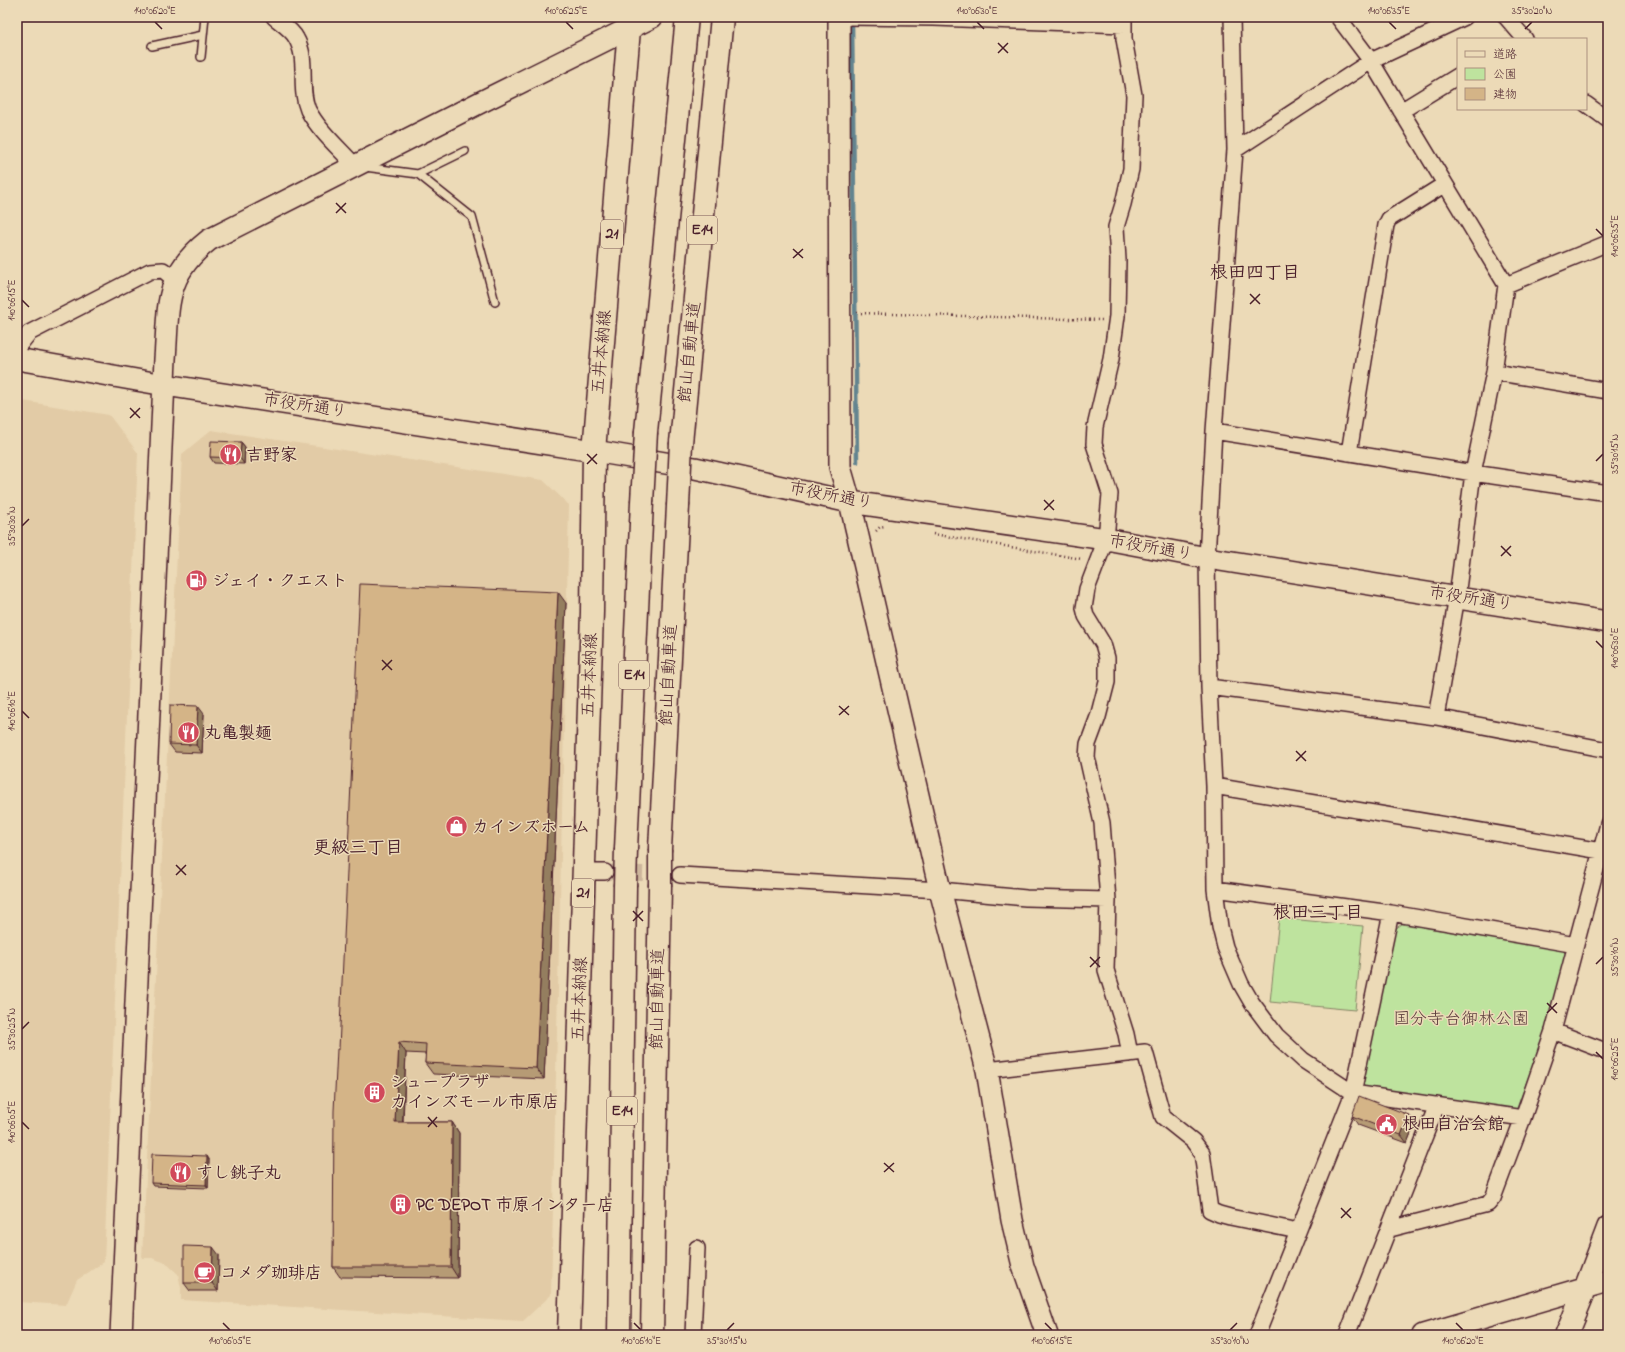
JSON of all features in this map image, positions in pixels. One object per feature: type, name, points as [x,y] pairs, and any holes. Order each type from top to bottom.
[{"type":"main road","name":"館山自動車道","points":[[652,1335],[660,849],[681,443],[722,17]]},
{"type":"main road","name":"館山自動車道","points":[[620,1335],[625,886],[642,502],[646,432],[686,18]]},
{"type":"main road","name":"五井本納線","points":[[569,1335],[592,612],[594,450],[630,22]]},
{"type":"street","points":[[274,17],[296,37],[303,54],[305,93],[308,108],[317,124],[355,166]]},
{"type":"street","points":[[121,1335],[165,385],[170,296],[175,280],[183,265],[195,251],[209,240],[355,166],[630,22],[652,17]]},
{"type":"street","points":[[839,17],[840,467],[850,502],[940,890],[987,1070],[1012,1220],[1023,1266],[1047,1335]]},
{"type":"street","points":[[846,17],[1124,21],[1124,38],[1134,95],[1131,168],[1116,227],[1118,260],[1116,320],[1111,359],[1095,427],[1094,444],[1110,494],[1106,539],[1087,589],[1084,608],[1086,616],[1103,644],[1107,658],[1107,682],[1098,717],[1088,744],[1087,757],[1102,823],[1108,900],[1106,970],[1126,1034],[1130,1054]]},
{"type":"street","points":[[1232,17],[1235,150],[1214,431],[1207,558],[1214,786],[1215,889],[1220,927],[1225,948],[1233,968],[1252,1003],[1276,1035],[1289,1048],[1308,1063],[1353,1093],[1523,1118]]},
{"type":"street","points":[[1338,17],[1371,61],[1506,285],[1494,372],[1473,473],[1457,597],[1436,717]]},
{"type":"street","points":[[1235,150],[1371,61],[1465,17]]},
{"type":"street","points":[[1506,17],[1524,38]]},
{"type":"street","points":[[1401,111],[1457,77]]},
{"type":"street","points":[[1587,105],[1608,120]]},
{"type":"street","points":[[1349,453],[1386,225],[1389,218],[1445,184]]},
{"type":"street","points":[[1506,285],[1608,243]]},
{"type":"street","points":[[17,348],[29,333],[150,271],[163,270],[175,280]]},
{"type":"street","name":"市役所通り","points":[[17,359],[165,385],[594,450],[695,468],[850,502],[1106,539],[1207,558],[1608,622]]},
{"type":"street","points":[[1494,372],[1608,391]]},
{"type":"street","points":[[1214,431],[1473,473],[1608,493]]},
{"type":"street","points":[[1210,687],[1436,717],[1608,750]]},
{"type":"street","points":[[1214,786],[1601,851]]},
{"type":"street","points":[[1390,1229],[1488,1204],[1493,1198],[1553,1031],[1608,824]]},
{"type":"street","points":[[584,872],[605,872]]},
{"type":"street","points":[[680,875],[940,890],[1026,898],[1108,900]]},
{"type":"street","points":[[1215,889],[1391,913],[1576,945]]},
{"type":"street","points":[[1257,1335],[1353,1093],[1391,913]]},
{"type":"street","points":[[1553,1031],[1608,1052]]},
{"type":"street","points":[[987,1070],[1145,1052],[1163,1117],[1193,1141],[1202,1153],[1210,1210],[1230,1217],[1298,1231]]},
{"type":"street","points":[[1347,1335],[1390,1229],[1437,1105]]},
{"type":"street","points":[[1566,1335],[1608,1227]]},
{"type":"street","points":[[693,1335],[697,1248]]},
{"type":"street","points":[[1428,1334],[1608,1280]]},
{"type":"lane","points":[[201,57],[205,17]]},
{"type":"lane","points":[[152,46],[203,35]]},
{"type":"lane","points":[[418,174],[466,151]]},
{"type":"lane","points":[[355,166],[418,174],[472,217],[495,302]]},
{"type":"path","points":[[840,312],[1116,320]]},
{"type":"path","points":[[874,538],[876,531],[880,527],[893,527]]},
{"type":"path","points":[[932,534],[1082,559]]},
{"type":"shaded area","points":[[17,400],[109,415],[138,453],[104,1262],[77,1280],[66,1305],[17,1302]]},
{"type":"shaded area","points":[[211,430],[543,480],[569,505],[551,1295],[523,1321],[181,1300],[181,1288],[178,1274],[166,1263],[152,1258],[142,1258],[182,454]]},
{"type":"green space","points":[[1279,918],[1363,926],[1355,1010],[1270,1002]]},
{"type":"green space","name":"国分寺台御林公園","points":[[1402,924],[1562,950],[1567,955],[1546,1030],[1517,1108],[1511,1112],[1366,1089],[1362,1083],[1395,929]]},
{"type":"building","points":[[211,441],[241,442],[240,458],[210,457]]},
{"type":"building","name":"カインズホーム","points":[[360,584],[558,592],[536,1068],[425,1063],[426,1044],[399,1042],[395,1122],[452,1122],[451,1267],[333,1267],[334,1111],[337,1049],[339,1049]]},
{"type":"building","name":"丸亀製麺","points":[[170,705],[198,706],[196,745],[169,744]]},
{"type":"building","name":"根田自治会館","points":[[1359,1096],[1409,1115],[1401,1135],[1352,1116]]},
{"type":"building","name":"すし銚子丸","points":[[152,1154],[207,1156],[206,1185],[151,1183]]},
{"type":"building","name":"コメダ珈琲店","points":[[184,1246],[213,1247],[212,1283],[184,1283]]},
{"type":"waterway","points":[[852,19],[857,462]]},
{"type":"tunnel","points":[[605,872],[680,875]]},
{"type":"place","name":"吉野家","points":[[230,455]]},
{"type":"place","name":"ジェイ・クエスト","points":[[196,581]]},
{"type":"place","name":"丸亀製麺","points":[[189,733]]},
{"type":"place","name":"カインズホーム","points":[[456,827]]},
{"type":"place","name":"シュープラザ カインズモール市原店","points":[[374,1092]]},
{"type":"place","name":"根田自治会館","points":[[1386,1124]]},
{"type":"place","name":"すし銚子丸","points":[[181,1173]]},
{"type":"place","name":"PC DEPOT 市原インター店","points":[[400,1205]]},
{"type":"place","name":"コメダ珈琲店","points":[[204,1273]]},
{"type":"district","name":"根田四丁目","points":[[1255,274]]},
{"type":"district","name":"更級三丁目","points":[[358,849]]},
{"type":"district","name":"根田三丁目","points":[[1318,914]]}]
